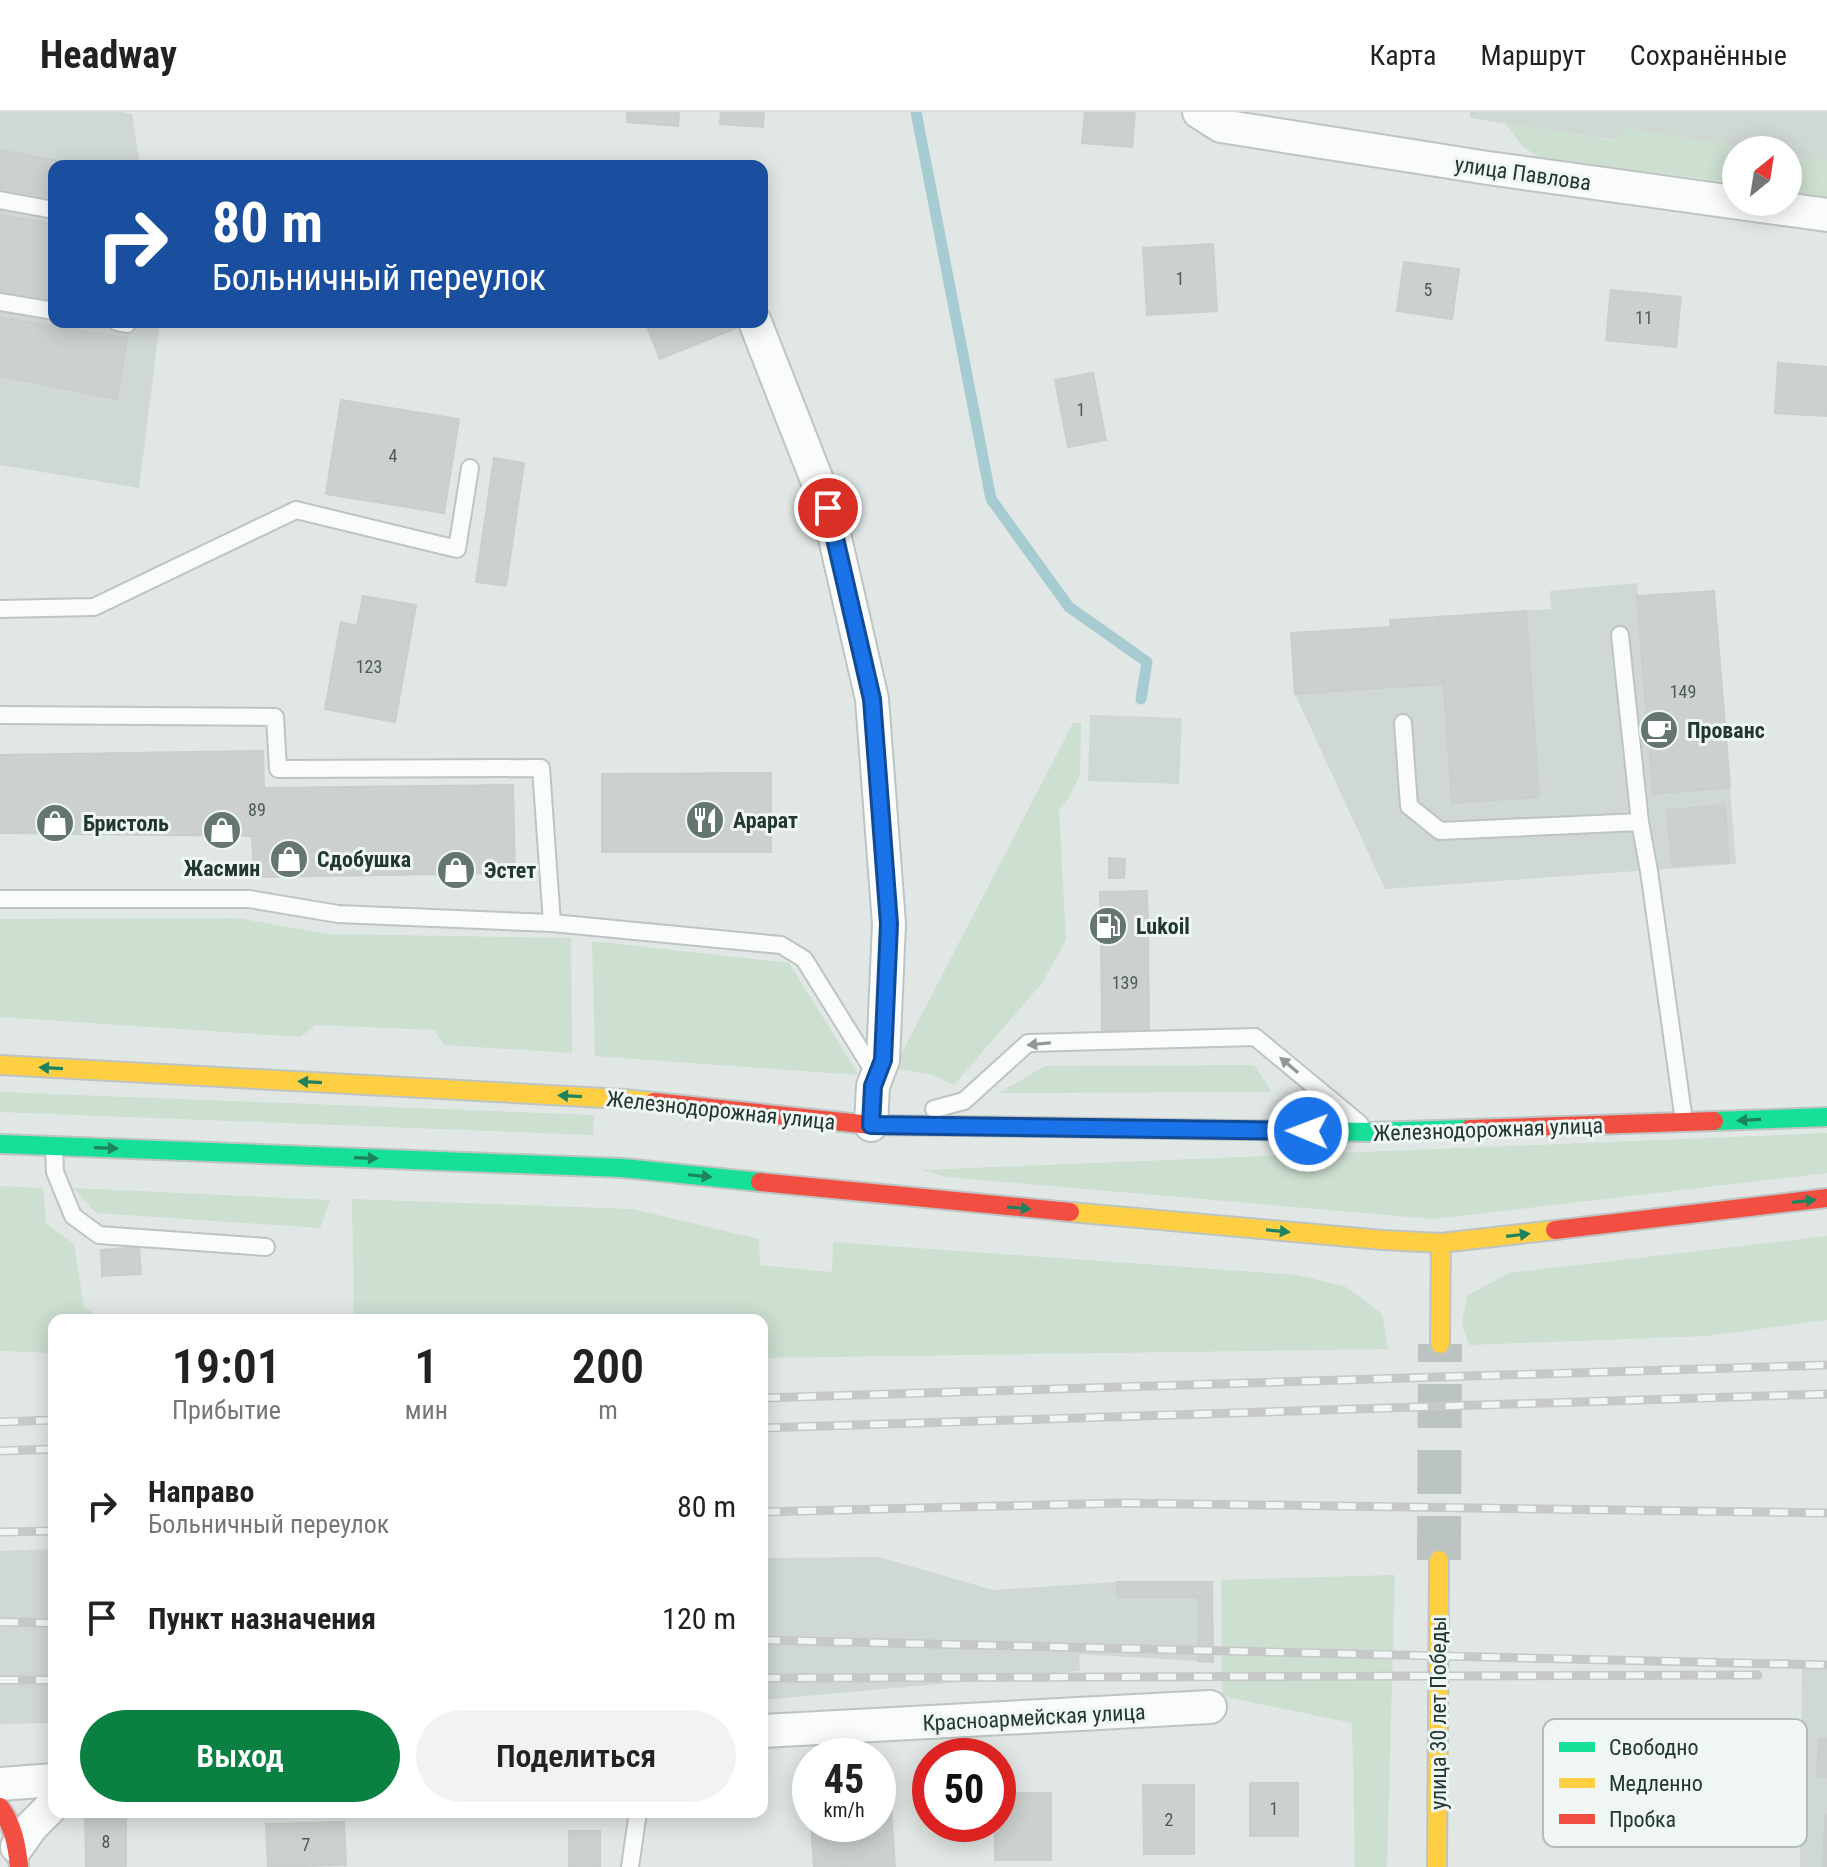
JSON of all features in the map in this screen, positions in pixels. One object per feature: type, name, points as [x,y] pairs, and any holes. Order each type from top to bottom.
[{"type":"main road","name":"Железнодорожная улица","points":[[0,1065],[623,1099],[871,1125],[1371,1132],[1827,1117]]},
{"type":"main road","points":[[0,1144],[623,1168],[942,1201],[1441,1243],[1827,1198]]},
{"type":"main road","points":[[1440,1344],[1441,1243]]},
{"type":"main road","name":"улица 30 лет Победы","points":[[1437,1867],[1439,1560]]},
{"type":"main road","points":[[0,1807],[10,1822],[18,1857]]},
{"type":"street","name":"улица Павлова","points":[[1210,119],[1488,168],[1827,215]]},
{"type":"street","points":[[757,328],[828,508],[872,699],[889,924],[883,1060],[873,1086],[871,1125]]},
{"type":"street","name":"Красноармейская улица","points":[[768,1731],[1210,1707]]},
{"type":"street","points":[[0,1784],[48,1780]]},
{"type":"street","points":[[18,1857],[32,1826],[48,1810]]},
{"type":"lane","points":[[0,200],[48,209]]},
{"type":"lane","points":[[0,302],[48,310]]},
{"type":"lane","points":[[0,609],[94,607],[296,510],[457,549],[470,468]]},
{"type":"lane","points":[[1620,635],[1640,822],[1684,1123]]},
{"type":"lane","points":[[0,715],[275,717],[278,769],[541,768],[552,923]]},
{"type":"lane","points":[[1403,723],[1409,806],[1440,831],[1640,822]]},
{"type":"lane","points":[[0,899],[249,899],[338,914],[552,923],[781,945],[804,959],[876,1075]]},
{"type":"lane","points":[[871,1125],[964,1101],[1028,1043],[1255,1037],[1371,1132]]},
{"type":"lane","points":[[53,1146],[55,1172],[73,1216],[99,1235],[266,1247]]},
{"type":"lane","points":[[630,1867],[637,1818]]},
{"type":"shaded area","points":[[0,112],[132,114],[139,160],[48,160],[48,328],[159,328],[139,488],[0,465]]},
{"type":"shaded area","points":[[1470,112],[1827,112],[1827,173],[1802,169],[1802,136],[1722,136],[1722,157],[1470,118]]},
{"type":"shaded area","points":[[1637,583],[1638,596],[1714,591],[1736,864],[1385,889],[1295,694],[1291,633],[1390,627],[1390,620],[1551,609],[1550,591]]},
{"type":"shaded area","points":[[1090,715],[1182,718],[1179,784],[1088,781]]},
{"type":"shaded area","points":[[48,1549],[48,1723],[0,1724],[0,1551]]},
{"type":"shaded area","points":[[879,1557],[993,1590],[1117,1582],[1212,1582],[1213,1662],[1079,1654],[1080,1671],[768,1699],[768,1558]]},
{"type":"shaded area","points":[[1802,1662],[1827,1663],[1827,1867],[1800,1867],[1800,1847],[1807,1847],[1807,1719],[1801,1719]]},
{"type":"green space","points":[[1505,123],[1615,141],[1626,128],[1722,144],[1722,181],[1540,158],[1522,146]]},
{"type":"green space","points":[[1802,157],[1827,161],[1827,198],[1802,194]]},
{"type":"green space","points":[[1073,723],[1081,723],[1080,775],[1069,798],[1059,809],[1066,940],[1042,983],[954,1085],[932,1075],[894,1068]]},
{"type":"green space","points":[[238,918],[327,934],[571,938],[572,1053],[444,1045],[434,1030],[315,1025],[301,1037],[0,1017],[0,919]]},
{"type":"green space","points":[[592,941],[789,963],[859,1075],[595,1056]]},
{"type":"green space","points":[[1254,1065],[1272,1092],[999,1093],[1045,1066]]},
{"type":"green space","points":[[0,1092],[594,1115],[593,1135],[0,1112]]},
{"type":"green space","points":[[1827,1133],[1827,1173],[1433,1219],[946,1177],[922,1170]]},
{"type":"green space","points":[[0,1186],[43,1188],[46,1223],[74,1244],[84,1307],[94,1314],[48,1314],[48,1353],[0,1351]]},
{"type":"green space","points":[[73,1188],[330,1200],[320,1228],[96,1213]]},
{"type":"green space","points":[[352,1199],[632,1209],[759,1239],[760,1265],[832,1272],[833,1242],[1298,1275],[1346,1287],[1382,1314],[1388,1349],[768,1358],[768,1314],[354,1314]]},
{"type":"green space","points":[[1827,1236],[1827,1320],[1706,1336],[1469,1345],[1462,1323],[1467,1296],[1509,1273]]},
{"type":"green space","points":[[1395,1575],[1387,1867],[1355,1867],[1352,1723],[1222,1696],[1221,1580]]},
{"type":"building","points":[[627,112],[679,112],[678,126],[627,122]]},
{"type":"building","points":[[721,112],[764,112],[763,127],[720,124]]},
{"type":"building","points":[[1085,112],[1135,112],[1132,147],[1082,143]]},
{"type":"building","points":[[0,150],[52,160],[48,160],[48,197],[0,188]]},
{"type":"building","points":[[0,215],[48,223],[48,300],[0,292]]},
{"type":"building","points":[[1213,244],[1217,311],[1147,315],[1143,248]]},
{"type":"building","points":[[1404,262],[1459,269],[1452,319],[1397,311]]},
{"type":"building","points":[[1611,290],[1681,297],[1676,347],[1606,340]]},
{"type":"building","points":[[0,317],[22,321],[12,378],[0,376]]},
{"type":"building","points":[[22,321],[48,325],[48,328],[127,338],[117,399],[12,378]]},
{"type":"building","points":[[647,328],[737,328],[660,359]]},
{"type":"building","points":[[1778,363],[1827,367],[1827,416],[1775,413]]},
{"type":"building","points":[[1093,373],[1106,440],[1068,447],[1055,380]]},
{"type":"building","points":[[341,400],[459,419],[444,513],[326,494]]},
{"type":"building","points":[[494,458],[524,463],[506,586],[476,582]]},
{"type":"building","points":[[1714,591],[1730,787],[1653,794],[1637,596]]},
{"type":"building","points":[[363,596],[416,605],[395,722],[325,709],[341,622],[357,626]]},
{"type":"building","points":[[1526,611],[1539,797],[1452,803],[1439,617]]},
{"type":"building","points":[[1439,617],[1444,684],[1394,687],[1390,620]]},
{"type":"building","points":[[1391,627],[1394,687],[1295,694],[1291,633]]},
{"type":"building","points":[[263,751],[264,788],[513,785],[515,873],[254,877],[252,836],[0,833],[0,755]]},
{"type":"building","points":[[771,773],[771,852],[602,852],[602,774]]},
{"type":"building","points":[[1725,805],[1729,862],[1672,866],[1667,810]]},
{"type":"building","points":[[1109,858],[1125,859],[1124,878],[1109,878]]},
{"type":"building","points":[[1147,891],[1148,936],[1101,937],[1100,892]]},
{"type":"building","points":[[1148,936],[1149,1030],[1102,1030],[1101,937]]},
{"type":"building","points":[[139,1247],[141,1274],[102,1276],[101,1250]]},
{"type":"building","points":[[1117,1582],[1212,1582],[1213,1662],[1198,1661],[1198,1597],[1117,1597]]},
{"type":"building","points":[[1819,1739],[1827,1739],[1827,1777],[1817,1777]]},
{"type":"building","points":[[1250,1783],[1298,1783],[1298,1836],[1250,1836]]},
{"type":"building","points":[[1143,1785],[1194,1785],[1194,1854],[1144,1854]]},
{"type":"building","points":[[1016,1793],[1051,1793],[1051,1860],[995,1860],[995,1842],[1016,1842]]},
{"type":"building","points":[[1825,1815],[1827,1867],[1823,1867]]},
{"type":"building","points":[[85,1818],[126,1818],[126,1867],[86,1867]]},
{"type":"building","points":[[344,1822],[346,1865],[268,1867],[266,1824]]},
{"type":"building","points":[[569,1831],[600,1831],[600,1867],[569,1867]]},
{"type":"building","points":[[812,1842],[893,1842],[895,1867],[814,1867]]},
{"type":"waterway","points":[[916,112],[991,499],[1069,607],[1147,662],[1141,699]]},
{"type":"tunnel","points":[[1439,1560],[1440,1344]]},
{"type":"railway","points":[[768,1398],[1827,1365]]},
{"type":"railway","points":[[768,1428],[1827,1394]]},
{"type":"railway","points":[[0,1422],[48,1420]]},
{"type":"railway","points":[[0,1451],[48,1449]]},
{"type":"railway","points":[[768,1512],[1121,1503],[1827,1513]]},
{"type":"railway","points":[[0,1532],[48,1531]]},
{"type":"railway","points":[[0,1622],[48,1623]]},
{"type":"railway","points":[[768,1640],[1827,1665]]},
{"type":"railway","points":[[768,1678],[1758,1675]]},
{"type":"railway","points":[[0,1680],[48,1680]]},
{"type":"traffic: fast","points":[[1714,1121],[1827,1117]]},
{"type":"traffic: fast","points":[[1108,1128],[1371,1132],[1469,1129]]},
{"type":"traffic: fast","points":[[0,1144],[623,1168],[760,1182]]},
{"type":"traffic: slow","points":[[0,1065],[654,1102]]},
{"type":"traffic: slow","points":[[1070,1212],[1441,1243],[1555,1230]]},
{"type":"traffic: slow","points":[[1440,1344],[1441,1243]]},
{"type":"traffic: slow","points":[[1437,1867],[1439,1560]]},
{"type":"traffic: jam","points":[[654,1102],[871,1125],[1108,1128]]},
{"type":"traffic: jam","points":[[1469,1129],[1714,1121]]},
{"type":"traffic: jam","points":[[760,1182],[1070,1212]]},
{"type":"traffic: jam","points":[[1555,1230],[1827,1198]]},
{"type":"traffic: jam","points":[[0,1807],[14,1836],[19,1867]]},
{"type":"place","name":"Прованс","points":[[1659,730]]},
{"type":"place","name":"Арарат","points":[[705,820]]},
{"type":"place","name":"Бристоль","points":[[55,823]]},
{"type":"place","name":"Жасмин","points":[[222,830]]},
{"type":"place","name":"Сдобушка","points":[[289,859]]},
{"type":"place","name":"Эстет","points":[[456,870]]},
{"type":"place","name":"Lukoil","points":[[1108,926]]},
{"type":"route","points":[[828,508],[872,699],[889,924],[883,1060],[873,1086],[871,1125],[1308,1131]]}]
